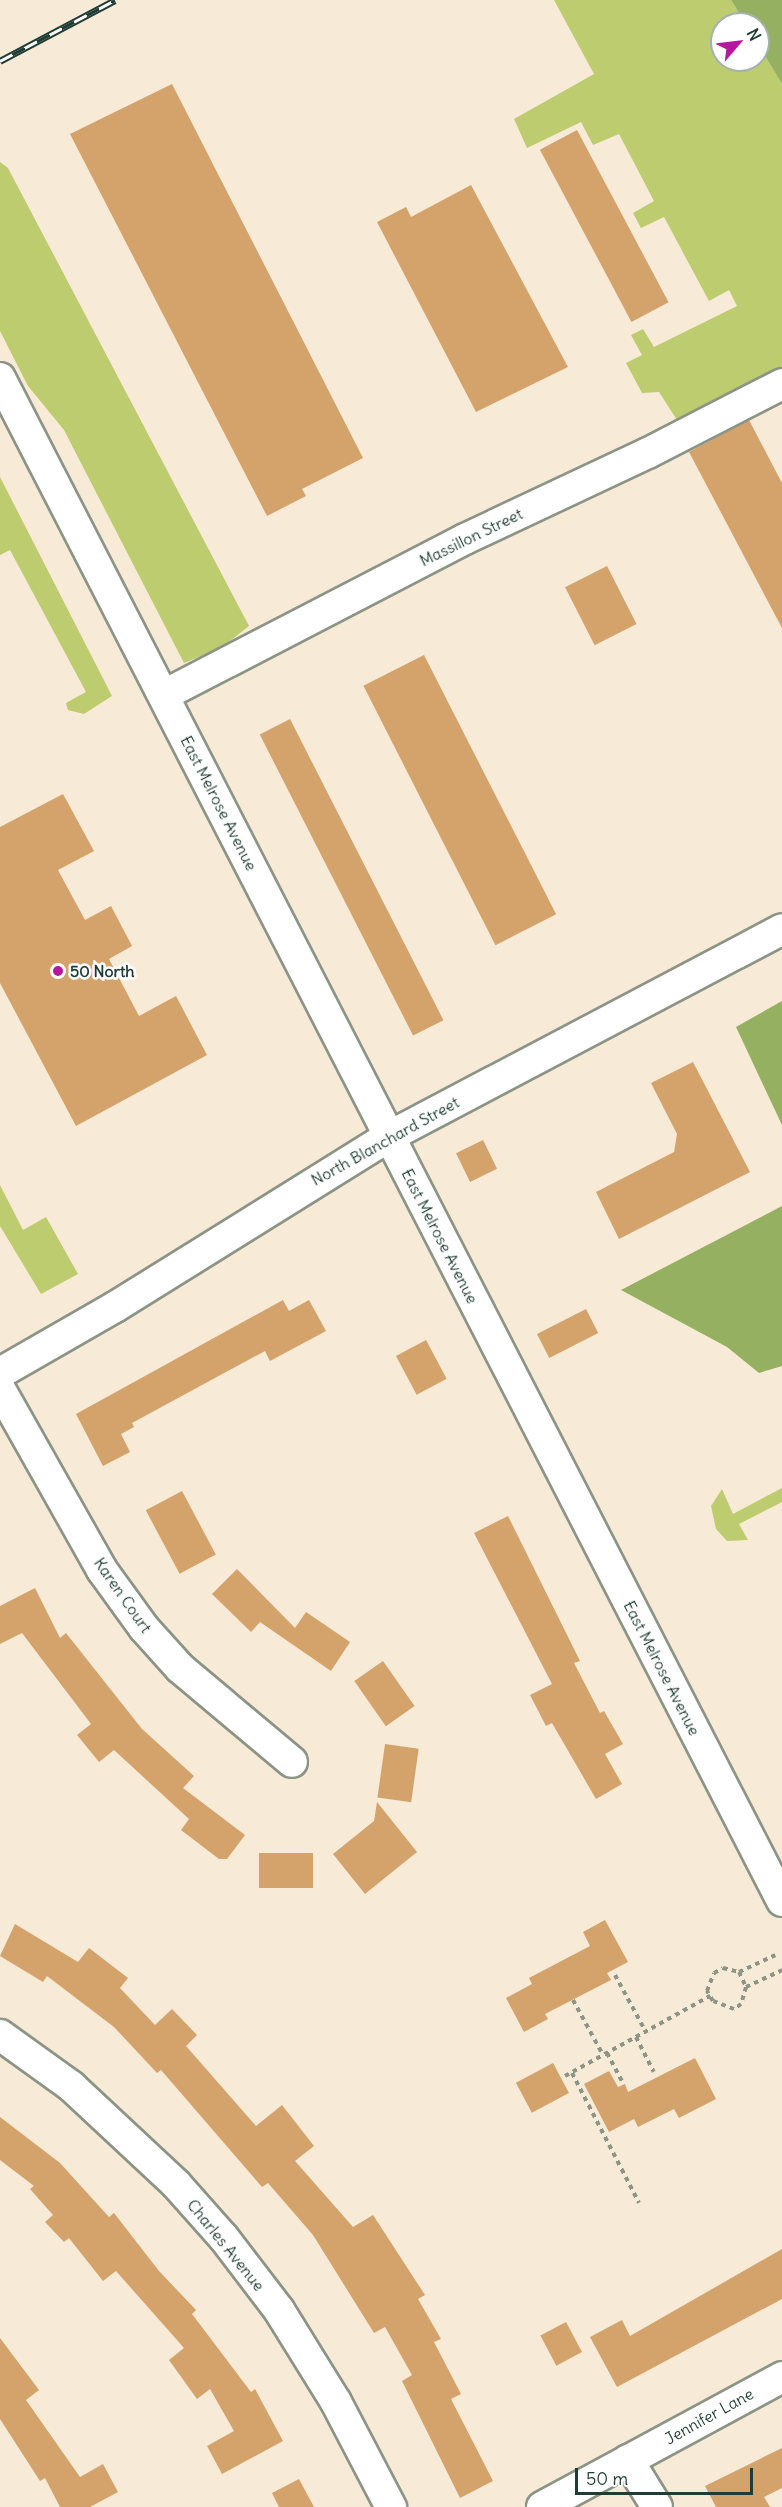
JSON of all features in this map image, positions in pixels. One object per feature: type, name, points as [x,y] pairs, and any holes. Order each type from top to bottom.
[{"type":"street","name":"East Melrose Avenue","points":[[0,378],[782,1901]]},
{"type":"street","name":"Massillon Street","points":[[164,695],[465,539],[648,453],[782,384]]},
{"type":"street","name":"North Blanchard Street","points":[[0,1373],[115,1307],[390,1136],[782,929]]},
{"type":"street","name":"Karen Court","points":[[0,1389],[102,1570],[144,1628],[180,1668],[292,1762]]},
{"type":"street","name":"Charles Avenue","points":[[0,2035],[71,2086],[176,2184],[224,2238],[279,2310],[336,2402],[391,2507]]},
{"type":"street","name":"Jennifer Lane","points":[[542,2507],[782,2377]]},
{"type":"street","points":[[628,2460],[657,2507]]},
{"type":"path","points":[[739,1972],[746,1987],[741,2004],[734,2008],[710,1996],[707,1991],[714,1973],[723,1968],[739,1972],[775,1954]]},
{"type":"path","points":[[746,1987],[782,1970]]},
{"type":"path","points":[[615,1975],[646,2032]]},
{"type":"path","points":[[565,2076],[710,1996]]},
{"type":"path","points":[[573,2000],[622,2081]]},
{"type":"path","points":[[636,2037],[654,2072]]},
{"type":"path","points":[[572,2073],[639,2203]]},
{"type":"green space","points":[[554,0],[731,0],[738,12],[710,12],[710,72],[770,72],[770,64],[782,84],[782,369],[679,423],[659,392],[642,393],[626,363],[642,355],[631,335],[643,329],[654,347],[737,306],[729,290],[709,301],[664,217],[641,228],[633,213],[654,201],[619,134],[593,145],[581,122],[527,148],[514,119],[594,74]]},
{"type":"green space","points":[[731,0],[782,0],[782,84],[770,64],[770,12],[738,12]]},
{"type":"green space","points":[[0,162],[8,168],[249,626],[221,648],[184,663],[64,430],[28,386],[0,331]]},
{"type":"green space","points":[[0,477],[112,696],[84,714],[68,710],[66,703],[86,692],[10,550],[0,555]]},
{"type":"green space","points":[[782,1001],[782,1125],[736,1027]]},
{"type":"green space","points":[[0,1185],[23,1230],[46,1217],[78,1274],[41,1294],[0,1226]]},
{"type":"green space","points":[[782,1206],[782,1366],[759,1373],[727,1347],[621,1290]]},
{"type":"green space","points":[[782,1488],[782,1502],[739,1524],[748,1540],[727,1541],[716,1529],[711,1506],[722,1489],[733,1514]]},
{"type":"building","points":[[172,84],[363,458],[302,489],[306,496],[267,516],[70,134]]},
{"type":"building","points":[[577,130],[669,302],[631,322],[540,150]]},
{"type":"building","points":[[471,185],[568,367],[476,412],[377,222],[406,207],[411,217]]},
{"type":"building","points":[[749,420],[782,483],[782,628],[689,452]]},
{"type":"building","points":[[607,566],[637,624],[595,645],[565,587]]},
{"type":"building","points":[[424,655],[556,914],[496,945],[363,686]]},
{"type":"building","points":[[290,719],[443,1020],[413,1036],[260,734]]},
{"type":"building","name":"50 North","points":[[63,794],[94,851],[58,870],[85,920],[111,906],[132,946],[109,959],[139,1016],[176,996],[207,1055],[76,1126],[0,983],[0,827]]},
{"type":"building","points":[[693,1062],[750,1172],[619,1239],[596,1192],[674,1152],[677,1134],[651,1083]]},
{"type":"building","points":[[483,1140],[497,1169],[470,1182],[456,1153]]},
{"type":"building","points":[[283,1300],[289,1311],[309,1300],[326,1331],[270,1361],[265,1351],[132,1423],[134,1427],[121,1434],[130,1452],[103,1466],[76,1414]]},
{"type":"building","points":[[586,1309],[598,1333],[549,1358],[537,1334]]},
{"type":"building","points":[[426,1340],[447,1379],[417,1395],[396,1356]]},
{"type":"building","points":[[182,1491],[216,1555],[180,1574],[146,1510]]},
{"type":"building","points":[[508,1516],[580,1661],[574,1663],[600,1713],[604,1711],[623,1744],[605,1754],[622,1784],[596,1799],[552,1723],[546,1726],[530,1695],[552,1684],[474,1533]]},
{"type":"building","points":[[237,1569],[295,1628],[306,1612],[350,1642],[331,1671],[260,1622],[251,1632],[212,1594]]},
{"type":"building","points":[[35,1588],[60,1638],[66,1633],[142,1729],[194,1776],[183,1788],[245,1835],[227,1859],[219,1859],[181,1830],[189,1819],[114,1750],[99,1762],[77,1735],[91,1724],[22,1633],[0,1644],[0,1606]]},
{"type":"building","points":[[383,1661],[415,1706],[386,1726],[354,1681]]},
{"type":"building","points":[[385,1744],[419,1749],[411,1802],[377,1797]]},
{"type":"building","points":[[377,1802],[417,1852],[365,1894],[333,1854],[374,1821]]},
{"type":"building","points":[[259,1853],[313,1853],[313,1888],[259,1888]]},
{"type":"building","points":[[605,1920],[628,1962],[607,1973],[611,1980],[545,2014],[548,2019],[524,2032],[506,1998],[532,1984],[529,1978],[590,1946],[583,1932]]},
{"type":"building","points":[[15,1924],[78,1962],[89,1948],[128,1978],[120,1988],[155,2025],[172,2009],[197,2035],[186,2046],[256,2126],[282,2105],[314,2146],[295,2161],[353,2227],[373,2215],[425,2295],[418,2299],[441,2339],[434,2342],[461,2394],[451,2399],[493,2481],[460,2498],[402,2381],[412,2375],[385,2327],[374,2333],[313,2235],[268,2183],[262,2187],[161,2070],[157,2073],[114,2027],[47,1976],[43,1982],[0,1956]]},
{"type":"building","points":[[695,2058],[716,2099],[679,2118],[674,2109],[638,2127],[634,2119],[609,2132],[584,2084],[609,2071],[618,2087],[625,2084],[628,2092]]},
{"type":"building","points":[[553,2063],[569,2093],[532,2113],[516,2083]]},
{"type":"building","points":[[0,2117],[60,2163],[109,2217],[114,2213],[159,2271],[196,2310],[192,2314],[251,2392],[255,2389],[283,2441],[222,2474],[207,2446],[234,2431],[210,2389],[197,2399],[169,2360],[184,2348],[116,2271],[103,2281],[69,2238],[64,2242],[45,2222],[53,2215],[30,2189],[34,2186],[0,2160]]},
{"type":"building","points":[[782,2249],[782,2299],[617,2387],[590,2337],[622,2320],[630,2336]]},
{"type":"building","points":[[566,2322],[582,2352],[556,2366],[540,2336]]},
{"type":"building","points":[[0,2338],[39,2390],[26,2400],[80,2477],[103,2464],[118,2492],[90,2507],[60,2507],[45,2478],[40,2481],[0,2419]]},
{"type":"building","points":[[782,2448],[782,2488],[764,2497],[770,2507],[716,2507],[705,2486]]},
{"type":"building","points":[[299,2479],[314,2507],[279,2507],[272,2493]]},
{"type":"railway","points":[[0,61],[115,0]]},
{"type":"place","name":"50 North","points":[[58,971]]}]
